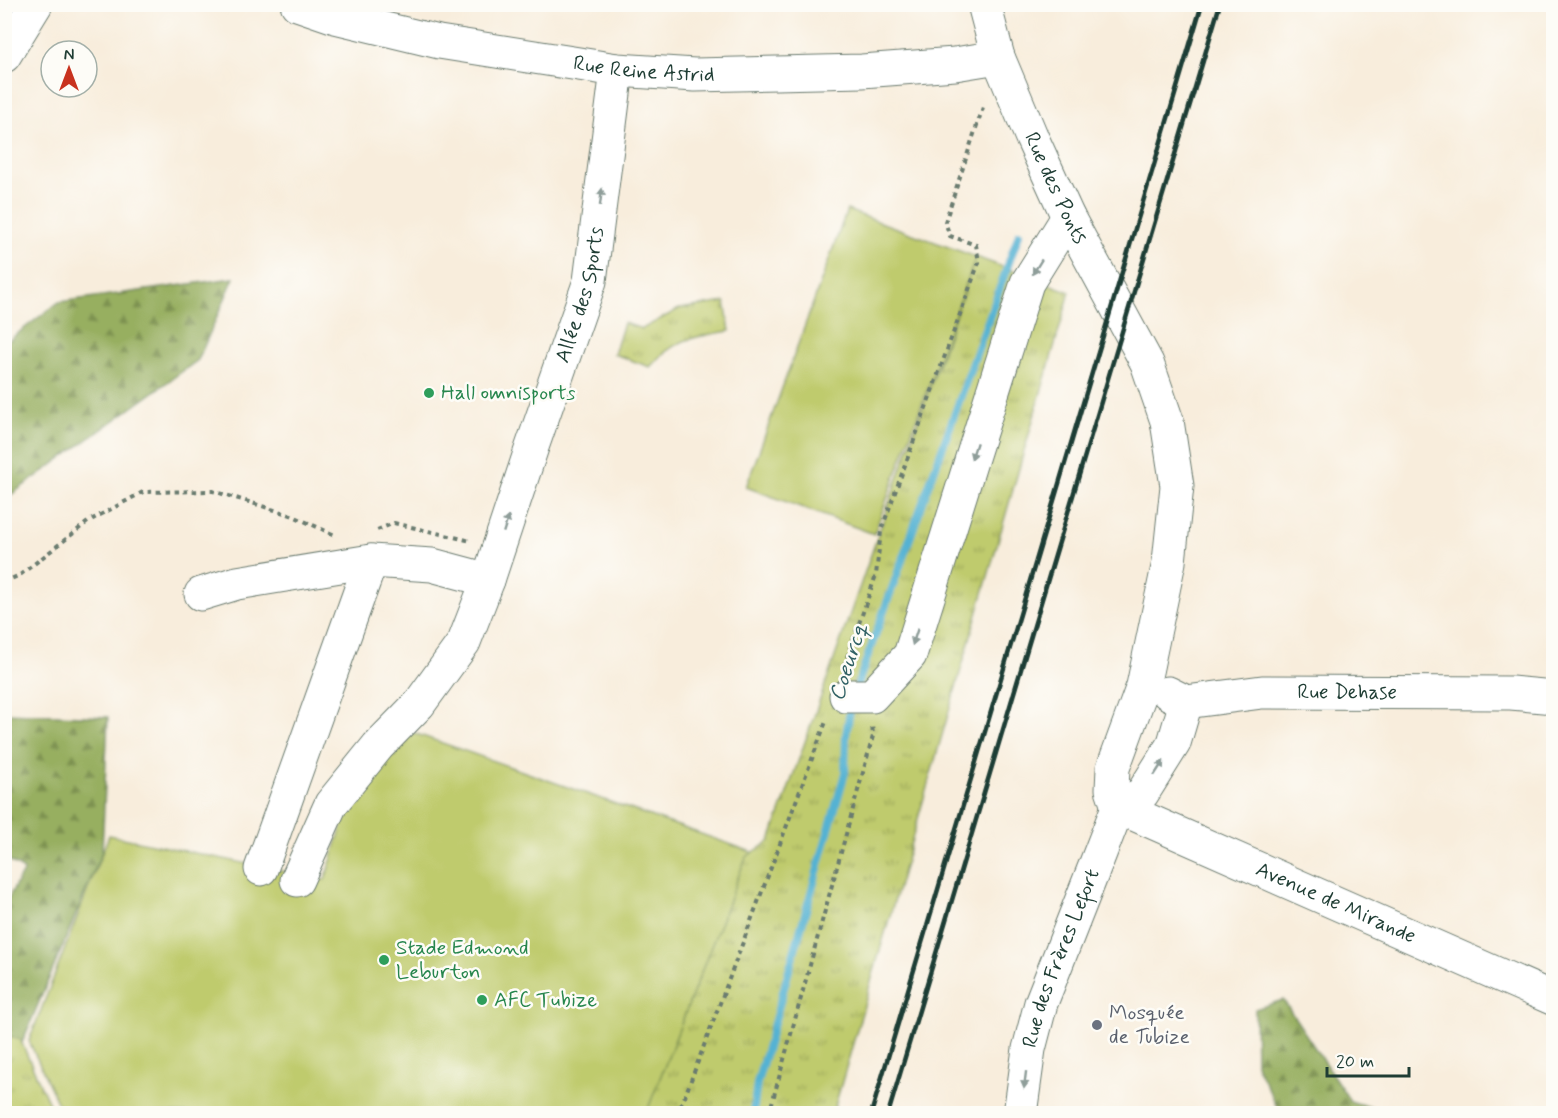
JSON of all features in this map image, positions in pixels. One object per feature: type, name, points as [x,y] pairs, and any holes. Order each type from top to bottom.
[{"type":"street","points":[[4,56],[36,4]]},
{"type":"street","name":"Rue Reine Astrid","points":[[297,4],[335,17],[439,42],[617,70],[695,75],[862,71],[955,64],[1004,72]]},
{"type":"street","name":"Rue des Ponts","points":[[984,4],[1004,72],[1068,217],[1147,363],[1167,421],[1177,486],[1168,562],[1143,686]]},
{"type":"street","name":"Allée des Sports","points":[[297,880],[331,804],[378,746],[419,704],[464,642],[493,565],[590,281],[617,70]]},
{"type":"street","points":[[850,694],[910,655],[1027,283],[1068,217]]},
{"type":"street","points":[[201,594],[371,547],[432,565],[493,565]]},
{"type":"street","points":[[261,869],[371,547]]},
{"type":"street","points":[[1143,686],[1167,692],[1186,702],[1174,743],[1142,794],[1118,807],[1112,789],[1113,768],[1143,686]]},
{"type":"street","name":"Rue Dehase","points":[[1186,702],[1262,692],[1511,693],[1554,697]]},
{"type":"street","name":"Avenue de Mirande","points":[[1118,807],[1554,999]]},
{"type":"street","name":"Rue des Frères Lefort","points":[[1020,1113],[1029,1049],[1041,1003],[1118,807]]},
{"type":"path","points":[[676,1113],[850,694],[876,575],[881,531],[979,262],[976,245],[950,236],[945,222],[987,95],[1004,72]]},
{"type":"path","points":[[4,582],[20,575],[89,520],[143,492],[213,491],[291,515],[340,537]]},
{"type":"path","points":[[371,547],[394,523],[455,536],[493,565]]},
{"type":"path","points":[[769,1113],[873,736],[850,694]]},
{"type":"green space","points":[[847,210],[976,257],[874,534],[746,487]]},
{"type":"green space","points":[[976,257],[1070,292],[833,1113],[646,1114],[746,857],[770,841]]},
{"type":"green space","points":[[234,278],[198,360],[5,499],[5,343],[59,302]]},
{"type":"green space","points":[[725,302],[730,331],[695,337],[677,344],[650,367],[614,354],[624,323],[642,329],[679,309]]},
{"type":"green space","points":[[5,713],[108,717],[102,852],[19,1050],[5,1114],[5,904],[24,870],[5,858]]},
{"type":"green space","name":"Stade Edmond Leburton","points":[[411,732],[752,852],[648,1113],[62,1113],[29,1041],[109,835],[325,880],[350,800]]},
{"type":"green space","points":[[1283,1000],[1350,1101],[1390,1113],[1280,1113],[1256,1064],[1255,1009]]},
{"type":"green space","points":[[4,1035],[20,1039],[53,1113],[5,1113]]},
{"type":"waterway","name":"Coeurcq","points":[[856,689],[1019,234]]},
{"type":"waterway","name":"Coeurcq","points":[[753,1114],[757,1083],[845,773],[846,735],[851,704]]},
{"type":"railway","points":[[871,1114],[1202,4]]},
{"type":"railway","points":[[888,1114],[1220,4]]},
{"type":"place","name":"Hall omnisports","points":[[429,393]]},
{"type":"place","name":"Stade Edmond Leburton","points":[[384,960]]},
{"type":"place","name":"AFC Tubize","points":[[482,1000]]},
{"type":"place","name":"Mosquée de Tubize","points":[[1097,1025]]}]
